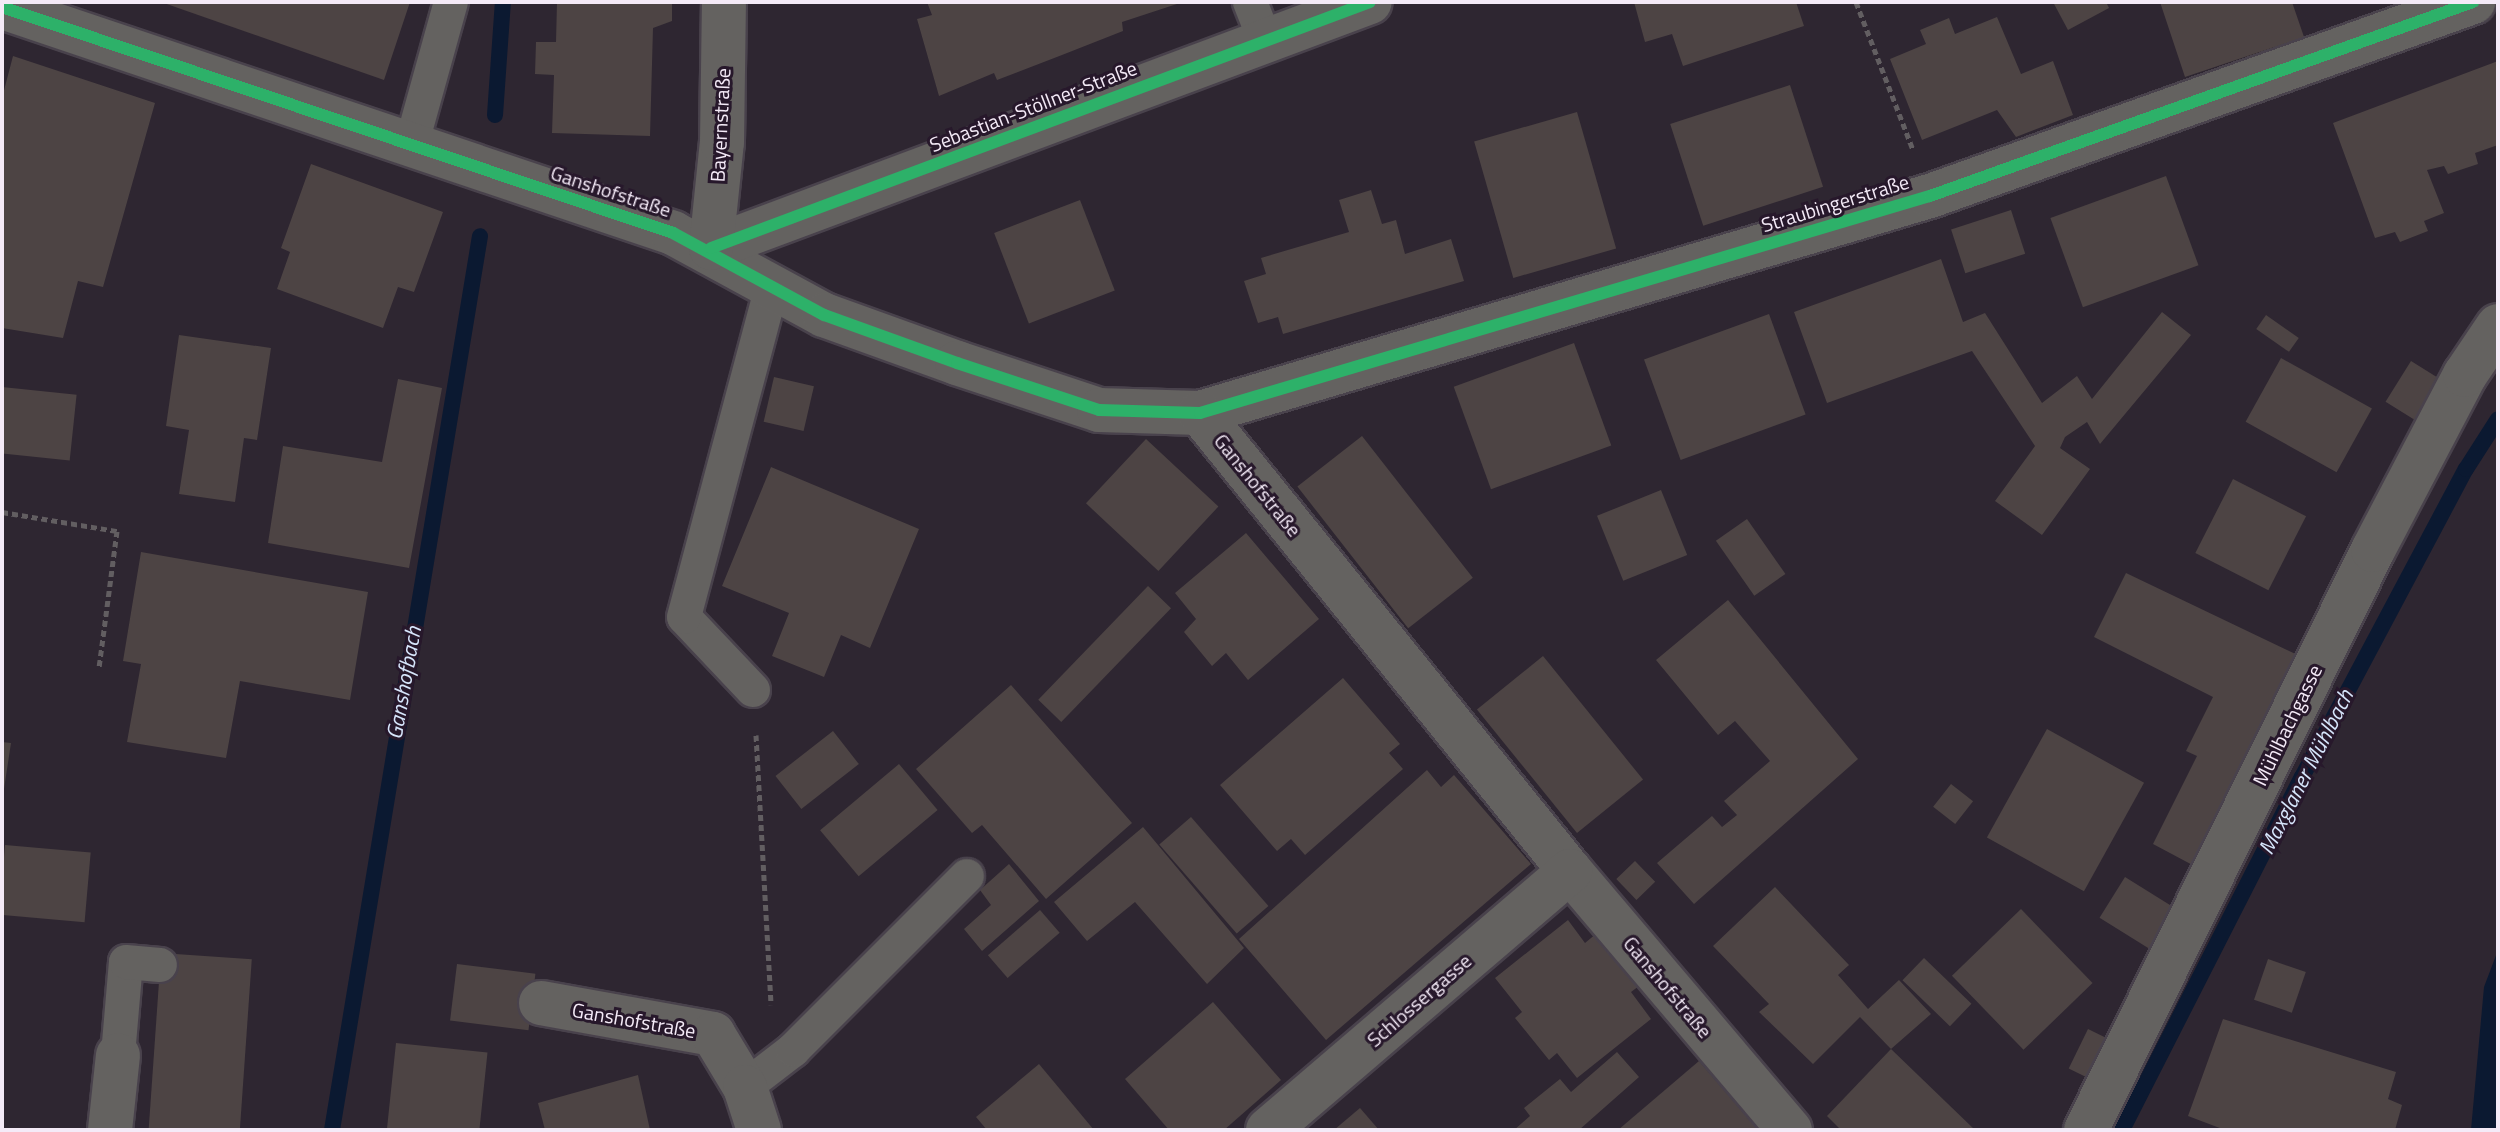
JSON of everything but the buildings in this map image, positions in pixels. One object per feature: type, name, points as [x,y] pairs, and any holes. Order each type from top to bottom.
[{"type":"street","name":"Bayernstraße","points":[[711,248],[722,142],[724,2]]},
{"type":"street","name":"Sebastian-Stöllner-Straße","points":[[711,248],[1257,21],[1370,2]]},
{"type":"street","name":"Straubingerstraße","points":[[1200,413],[1930,196],[2473,2]]},
{"type":"street","name":"Ganshofstraße","points":[[2,7],[711,248],[772,287],[824,315],[1099,410],[1200,413],[1570,871],[1790,1130]]},
{"type":"street","name":"Mühlbachgasse","points":[[2086,1130],[2373,550],[2465,375],[2498,326]]},
{"type":"street","name":"Schlossergasse","points":[[1268,1130],[1570,871]]},
{"type":"street","name":"Ganshofstraße","points":[[541,1003],[713,1034],[759,1078]]},
{"type":"street","points":[[110,1130],[118,1055]]},
{"type":"street","points":[[759,1078],[759,1130]]},
{"type":"lane","points":[[411,146],[451,2]]},
{"type":"lane","points":[[753,690],[684,617],[772,287]]},
{"type":"lane","points":[[759,1078],[967,876]]},
{"type":"lane","points":[[118,1055],[126,962],[160,965]]},
{"type":"path","points":[[1856,2],[1930,196]]},
{"type":"path","points":[[2,512],[117,531],[99,667]]},
{"type":"path","points":[[753,690],[759,1078]]},
{"type":"water","points":[[2498,950],[2498,1130],[2471,1130],[2484,987]]},
{"type":"waterway","name":"Ganshofbach","points":[[495,115],[503,2]]},
{"type":"waterway","name":"Ganshofbach","points":[[332,1130],[480,236]]},
{"type":"waterway","name":"Maxglaner Mühlbach","points":[[2122,1130],[2302,777],[2466,469],[2498,419]]},
{"type":"cycle path","points":[[711,248],[1370,2]]},
{"type":"cycle path","points":[[2,7],[673,233],[824,315],[957,363],[1099,410],[1200,413],[1930,196],[2473,2]]}]
